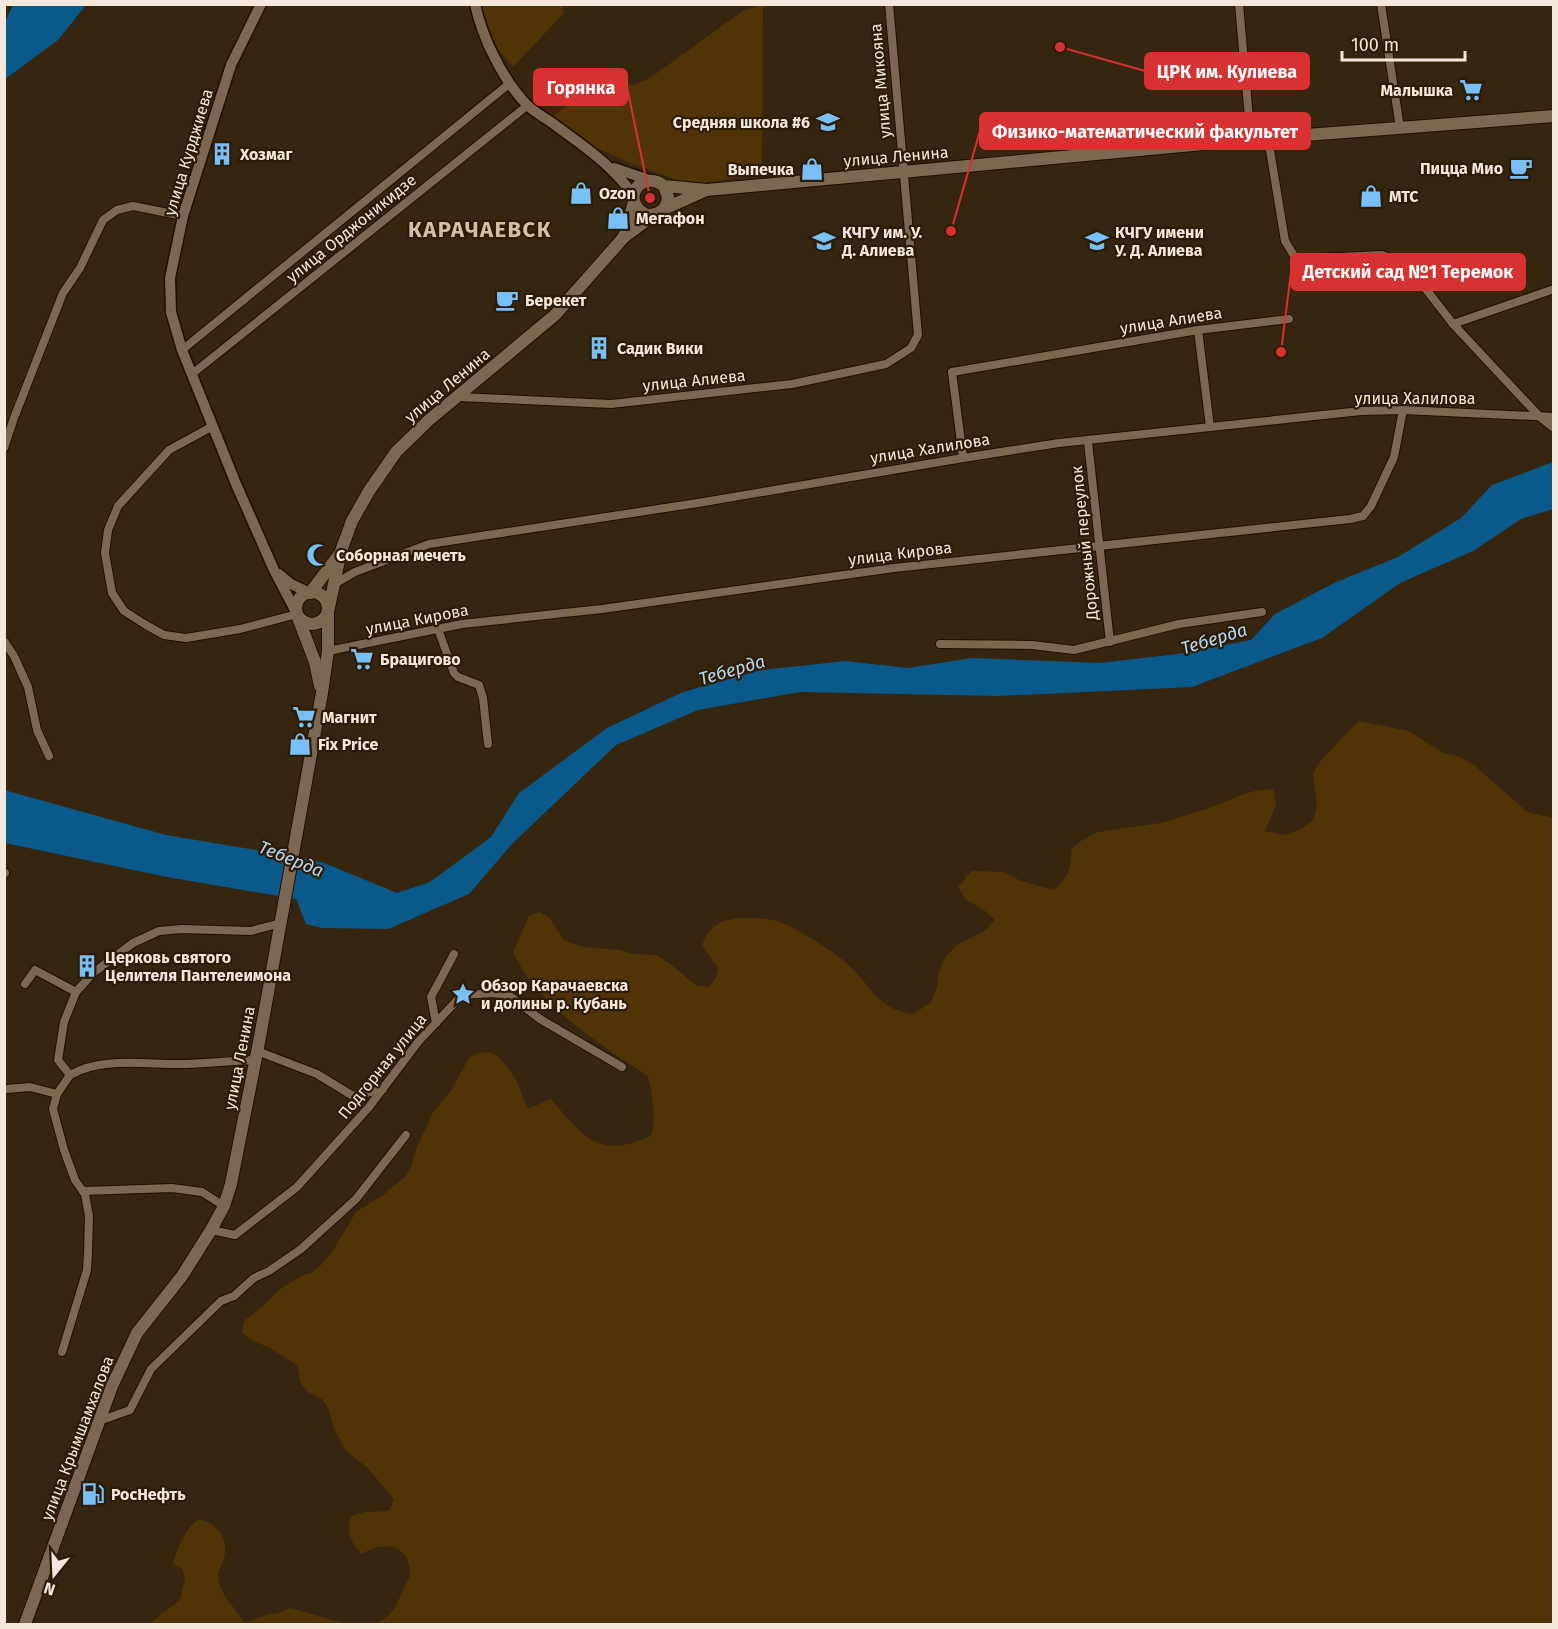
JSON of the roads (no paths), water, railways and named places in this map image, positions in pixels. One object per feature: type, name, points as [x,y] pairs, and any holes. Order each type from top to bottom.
[{"type":"main road","name":"улица Ленина","points":[[664,186],[707,190],[1268,138],[1554,116]]},
{"type":"main road","points":[[649,180],[659,182],[664,186],[669,197],[659,212],[640,212],[634,198],[640,184],[649,180]]},
{"type":"main road","name":"улица Ленина","points":[[137,1333],[182,1276],[224,1206],[231,1184],[322,693],[328,651],[328,612],[341,551],[352,521],[396,452],[429,420],[555,315],[624,237],[659,212],[707,190]]},
{"type":"main road","name":"улица Ленина","points":[[624,237],[634,198]]},
{"type":"main road","name":"улица Ленина","points":[[310,593],[341,551]]},
{"type":"main road","points":[[310,593],[317,593],[324,597],[328,604],[325,619],[319,623],[311,624],[303,621],[297,614],[298,602],[302,596],[310,593]]},
{"type":"main road","name":"улица Ленина","points":[[297,614],[315,662],[322,693]]},
{"type":"main road","name":"улица Крымшамхалова","points":[[25,1624],[112,1386],[137,1333]]},
{"type":"street","name":"улица Курджиева","points":[[182,350],[172,316],[170,278],[183,216],[231,65],[261,4]]},
{"type":"street","points":[[476,4],[490,50],[510,83],[528,105],[608,165],[622,179],[634,198]]},
{"type":"street","name":"улица Микояна","points":[[889,4],[918,335]]},
{"type":"street","points":[[1239,4],[1251,141]]},
{"type":"street","points":[[1382,4],[1400,128]]},
{"type":"street","name":"улица Орджоникидзе","points":[[182,350],[510,83]]},
{"type":"street","name":"улица Орджоникидзе","points":[[192,375],[528,105]]},
{"type":"street","points":[[1268,138],[1286,241],[1296,259],[1382,255],[1396,260],[1415,275],[1453,324],[1540,417],[1554,428]]},
{"type":"street","points":[[608,165],[649,180]]},
{"type":"street","points":[[4,448],[63,293],[80,268],[103,220],[117,210],[133,206],[183,216]]},
{"type":"street","points":[[1453,324],[1554,290]]},
{"type":"street","name":"улица Алиева","points":[[963,458],[952,372],[1198,330],[1289,319]]},
{"type":"street","points":[[1198,330],[1210,427]]},
{"type":"street","name":"улица Алиева","points":[[459,397],[611,404],[792,384],[886,364],[911,348],[918,335]]},
{"type":"street","points":[[182,350],[213,426],[236,484],[274,570],[297,614],[240,630],[186,638],[164,635],[124,611],[112,593],[105,553],[108,530],[118,506],[169,450],[213,426]]},
{"type":"street","name":"улица Халилова","points":[[336,583],[355,572],[429,544],[698,503],[1059,443],[1088,442],[1361,411],[1403,410],[1554,417]]},
{"type":"street","name":"улица Кирова","points":[[328,651],[462,624],[728,592],[894,568],[1280,528],[1363,516],[1371,506],[1394,457],[1403,410]]},
{"type":"street","name":"Дорожный переулок","points":[[1088,442],[1110,642]]},
{"type":"street","points":[[274,570],[291,584],[310,593]]},
{"type":"street","points":[[940,644],[1032,645],[1074,650],[1179,624],[1262,612]]},
{"type":"street","points":[[438,629],[454,672],[458,677],[479,685],[483,698],[488,744]]},
{"type":"street","points":[[4,641],[14,656],[28,687],[37,730],[49,756]]},
{"type":"street","points":[[70,1075],[58,1060],[64,1022],[76,992],[93,973],[133,943],[159,931],[182,929],[251,931],[281,923]]},
{"type":"street","points":[[436,1023],[431,997],[454,954]]},
{"type":"street","points":[[25,984],[35,970],[76,992]]},
{"type":"street","name":"Подгорная улица","points":[[211,1230],[235,1236],[297,1187],[369,1107],[418,1042],[462,995],[494,993],[511,997],[540,1019],[622,1067]]},
{"type":"street","points":[[62,1352],[87,1270],[89,1216],[86,1194],[75,1180],[53,1109],[57,1094],[70,1075],[83,1067],[112,1064],[184,1064],[256,1055],[317,1074],[353,1096],[383,1089]]},
{"type":"street","points":[[4,1090],[30,1087],[57,1094]]},
{"type":"street","points":[[99,1421],[130,1410],[151,1369],[221,1301],[234,1296],[254,1278],[269,1271],[301,1249],[356,1199],[406,1135]]},
{"type":"street","points":[[83,1191],[172,1188],[202,1192],[224,1206]]},
{"type":"water","points":[[13,5],[86,5],[58,40],[5,79],[5,22]]},
{"type":"water","name":"Теберда","points":[[1553,462],[1553,509],[1521,519],[1473,551],[1400,583],[1322,638],[1192,687],[998,696],[800,692],[698,710],[616,745],[512,844],[469,894],[388,929],[322,928],[306,924],[296,899],[167,877],[5,843],[4,790],[166,835],[324,863],[397,893],[430,882],[491,837],[519,793],[607,728],[683,692],[761,670],[845,661],[908,668],[972,658],[1100,663],[1177,654],[1251,640],[1275,614],[1334,583],[1398,557],[1461,518],[1492,485]]},
{"type":"place","name":"ЦРК им. Кулиева","points":[[1060,47]]},
{"type":"place","name":"Малышка","points":[[1471,90]]},
{"type":"place","name":"Средняя школа #6","points":[[828,122]]},
{"type":"place","name":"Хозмаг","points":[[222,154]]},
{"type":"place","name":"Пицца Мио","points":[[1521,168]]},
{"type":"place","name":"Выпечка","points":[[812,169]]},
{"type":"place","name":"Ozon","points":[[581,193]]},
{"type":"place","name":"МТС","points":[[1371,196]]},
{"type":"place","name":"Горянка","points":[[650,198]]},
{"type":"place","name":"Мегафон","points":[[618,218]]},
{"type":"place","name":"Физико-математический факультет","points":[[951,231]]},
{"type":"place","name":"КЧГУ им. У. Д. Алиева","points":[[824,241]]},
{"type":"place","name":"КЧГУ имени У. Д. Алиева","points":[[1097,241]]},
{"type":"place","name":"Берекет","points":[[507,300]]},
{"type":"place","name":"Садик Вики","points":[[599,348]]},
{"type":"place","name":"Детский сад №1 Теремок","points":[[1281,352]]},
{"type":"place","name":"Соборная мечеть","points":[[318,555]]},
{"type":"place","name":"Брацигово","points":[[362,659]]},
{"type":"place","name":"Магнит","points":[[304,717]]},
{"type":"place","name":"Fix Price","points":[[300,744]]},
{"type":"place","name":"Церковь святого Целителя Пантелеимона","points":[[87,966]]},
{"type":"place","name":"Обзор Карачаевска и долины р. Кубань","points":[[463,994]]},
{"type":"place","name":"РосНефть","points":[[93,1494]]},
{"type":"district","name":"КАРАЧАЕВСК","points":[[480,229]]}]
